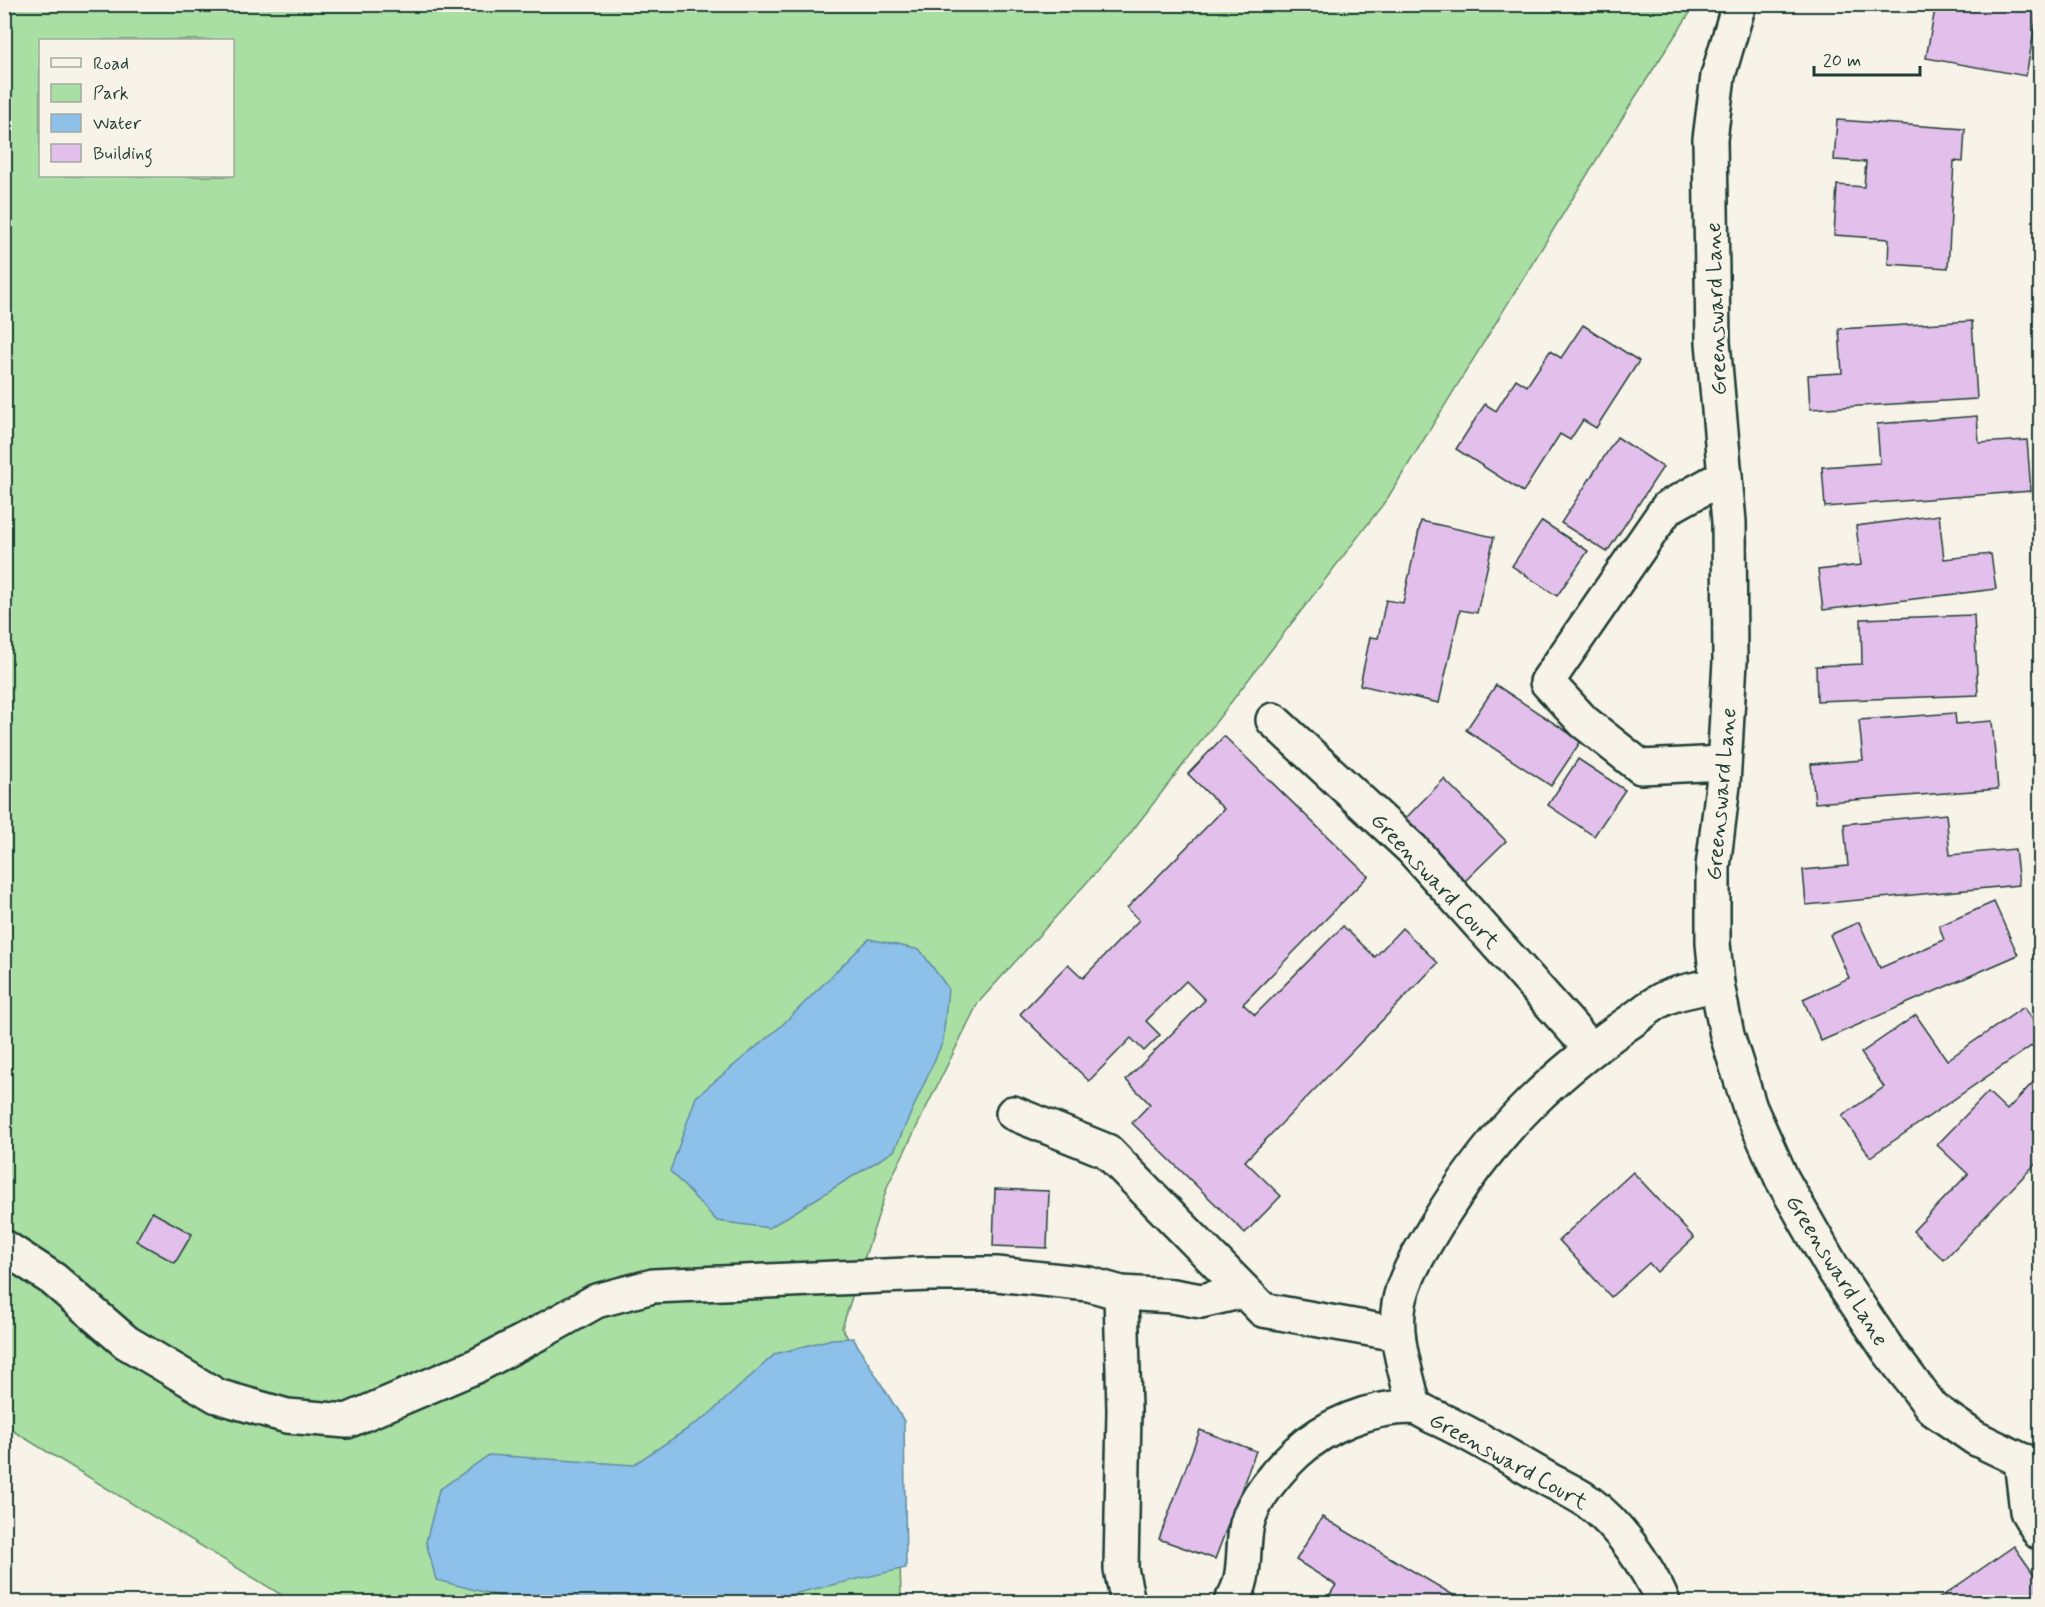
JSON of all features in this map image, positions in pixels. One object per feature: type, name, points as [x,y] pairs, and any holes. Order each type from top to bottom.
[{"type":"street","name":"Greensward Lane","points":[[1740,4],[1718,76],[1710,139],[1713,342],[1729,522],[1730,661],[1724,785],[1713,867],[1713,943],[1717,984],[1727,1035],[1750,1108],[1782,1179],[1832,1267],[1888,1350],[1934,1409],[1975,1438],[2031,1462]]},
{"type":"street","points":[[1724,763],[1641,767],[1584,722],[1547,682],[1667,508],[1725,476]]},
{"type":"street","name":"Greensward Court","points":[[1273,720],[1412,849],[1591,1049]]},
{"type":"street","name":"Greensward Court","points":[[1414,1407],[1398,1334],[1399,1305],[1407,1278],[1419,1254],[1460,1185],[1510,1122],[1548,1084],[1591,1049],[1665,998],[1717,984]]},
{"type":"street","points":[[1013,1113],[1107,1151],[1263,1310],[1398,1334]]},
{"type":"street","points":[[4,1247],[54,1279],[126,1342],[217,1396],[287,1416],[347,1421],[476,1366],[539,1334],[596,1301],[653,1286],[998,1274],[1089,1284],[1121,1293],[1173,1296],[1201,1301],[1244,1291]]},
{"type":"street","points":[[1121,1293],[1124,1410],[1121,1569],[1128,1602]]},
{"type":"street","name":"Greensward Court","points":[[1230,1602],[1243,1575],[1247,1523],[1276,1473],[1296,1452],[1320,1435],[1346,1421],[1373,1412],[1414,1407],[1452,1425],[1587,1501],[1629,1545],[1646,1569],[1663,1602]]},
{"type":"street","points":[[2031,1462],[2027,1511],[2040,1533]]},
{"type":"green space","points":[[4,5],[1695,5],[1634,99],[1387,499],[1126,839],[978,1003],[888,1185],[842,1328],[896,1419],[901,1597],[910,1602],[293,1602],[5,1426]]},
{"type":"water","points":[[869,939],[920,950],[948,988],[943,1041],[894,1151],[769,1228],[717,1221],[670,1171],[696,1097],[780,1027]]},
{"type":"water","points":[[853,1338],[904,1421],[906,1568],[758,1602],[523,1602],[436,1580],[426,1542],[439,1490],[489,1455],[633,1465],[707,1416],[775,1354],[832,1339]]},
{"type":"building","points":[[1936,4],[2039,4],[2026,76],[1926,58]]},
{"type":"building","points":[[1837,120],[1965,129],[1963,162],[1954,161],[1948,268],[1888,264],[1889,239],[1834,235],[1837,185],[1864,187],[1866,162],[1834,160]]},
{"type":"building","points":[[1972,321],[1977,399],[1810,409],[1808,375],[1842,373],[1839,329]]},
{"type":"building","points":[[1583,325],[1639,361],[1596,428],[1583,420],[1570,440],[1560,434],[1523,492],[1456,449],[1485,404],[1496,411],[1516,379],[1527,386],[1550,351],[1561,358]]},
{"type":"building","points":[[1977,416],[1979,443],[2027,440],[2031,491],[1825,507],[1822,467],[1880,463],[1877,424]]},
{"type":"building","points":[[1617,437],[1663,467],[1607,552],[1561,523]]},
{"type":"building","points":[[1939,515],[1944,559],[1991,554],[1996,589],[1823,610],[1818,570],[1861,565],[1856,526]]},
{"type":"building","points":[[1421,521],[1494,537],[1477,613],[1460,610],[1439,703],[1360,685],[1370,637],[1378,638],[1386,600],[1403,603]]},
{"type":"building","points":[[1542,521],[1588,551],[1557,596],[1512,566]]},
{"type":"building","points":[[1974,615],[1978,695],[1817,701],[1816,666],[1862,664],[1861,619]]},
{"type":"building","points":[[1496,685],[1581,741],[1551,786],[1466,730]]},
{"type":"building","points":[[1955,713],[1956,724],[1992,721],[1998,789],[1815,803],[1811,764],[1863,760],[1859,720]]},
{"type":"building","points":[[1224,736],[1368,876],[1243,1004],[1255,1015],[1343,926],[1375,957],[1402,928],[1438,963],[1245,1161],[1281,1196],[1245,1233],[1132,1123],[1150,1104],[1126,1080],[1205,1000],[1186,981],[1146,1021],[1160,1035],[1144,1051],[1131,1038],[1089,1081],[1020,1014],[1068,964],[1083,978],[1139,920],[1127,908],[1224,809],[1188,774]]},
{"type":"building","points":[[1578,759],[1625,790],[1594,836],[1548,805]]},
{"type":"building","points":[[1444,779],[1506,841],[1465,881],[1404,820]]},
{"type":"building","points":[[1946,814],[1950,855],[2015,849],[2019,885],[1806,905],[1803,870],[1848,866],[1844,824]]},
{"type":"building","points":[[1994,902],[2018,955],[1821,1041],[1803,999],[1849,978],[1830,935],[1859,922],[1880,968],[1944,940],[1939,926]]},
{"type":"building","points":[[2024,1007],[2040,1030],[2040,1040],[1870,1157],[1842,1116],[1884,1087],[1861,1053],[1916,1015],[1947,1060]]},
{"type":"building","points":[[2040,1075],[2040,1159],[1944,1260],[1913,1231],[1968,1174],[1937,1145],[1988,1092],[2007,1110]]},
{"type":"building","points":[[1633,1172],[1694,1238],[1657,1272],[1649,1263],[1611,1297],[1559,1240]]},
{"type":"building","points":[[995,1189],[1049,1191],[1047,1248],[993,1246]]},
{"type":"building","points":[[152,1212],[192,1234],[175,1263],[136,1241]]},
{"type":"building","points":[[1200,1430],[1256,1451],[1215,1559],[1159,1539]]},
{"type":"building","points":[[1322,1517],[1465,1602],[1325,1602],[1336,1585],[1296,1560]]},
{"type":"building","points":[[2014,1546],[2040,1583],[2040,1602],[1934,1602]]}]
